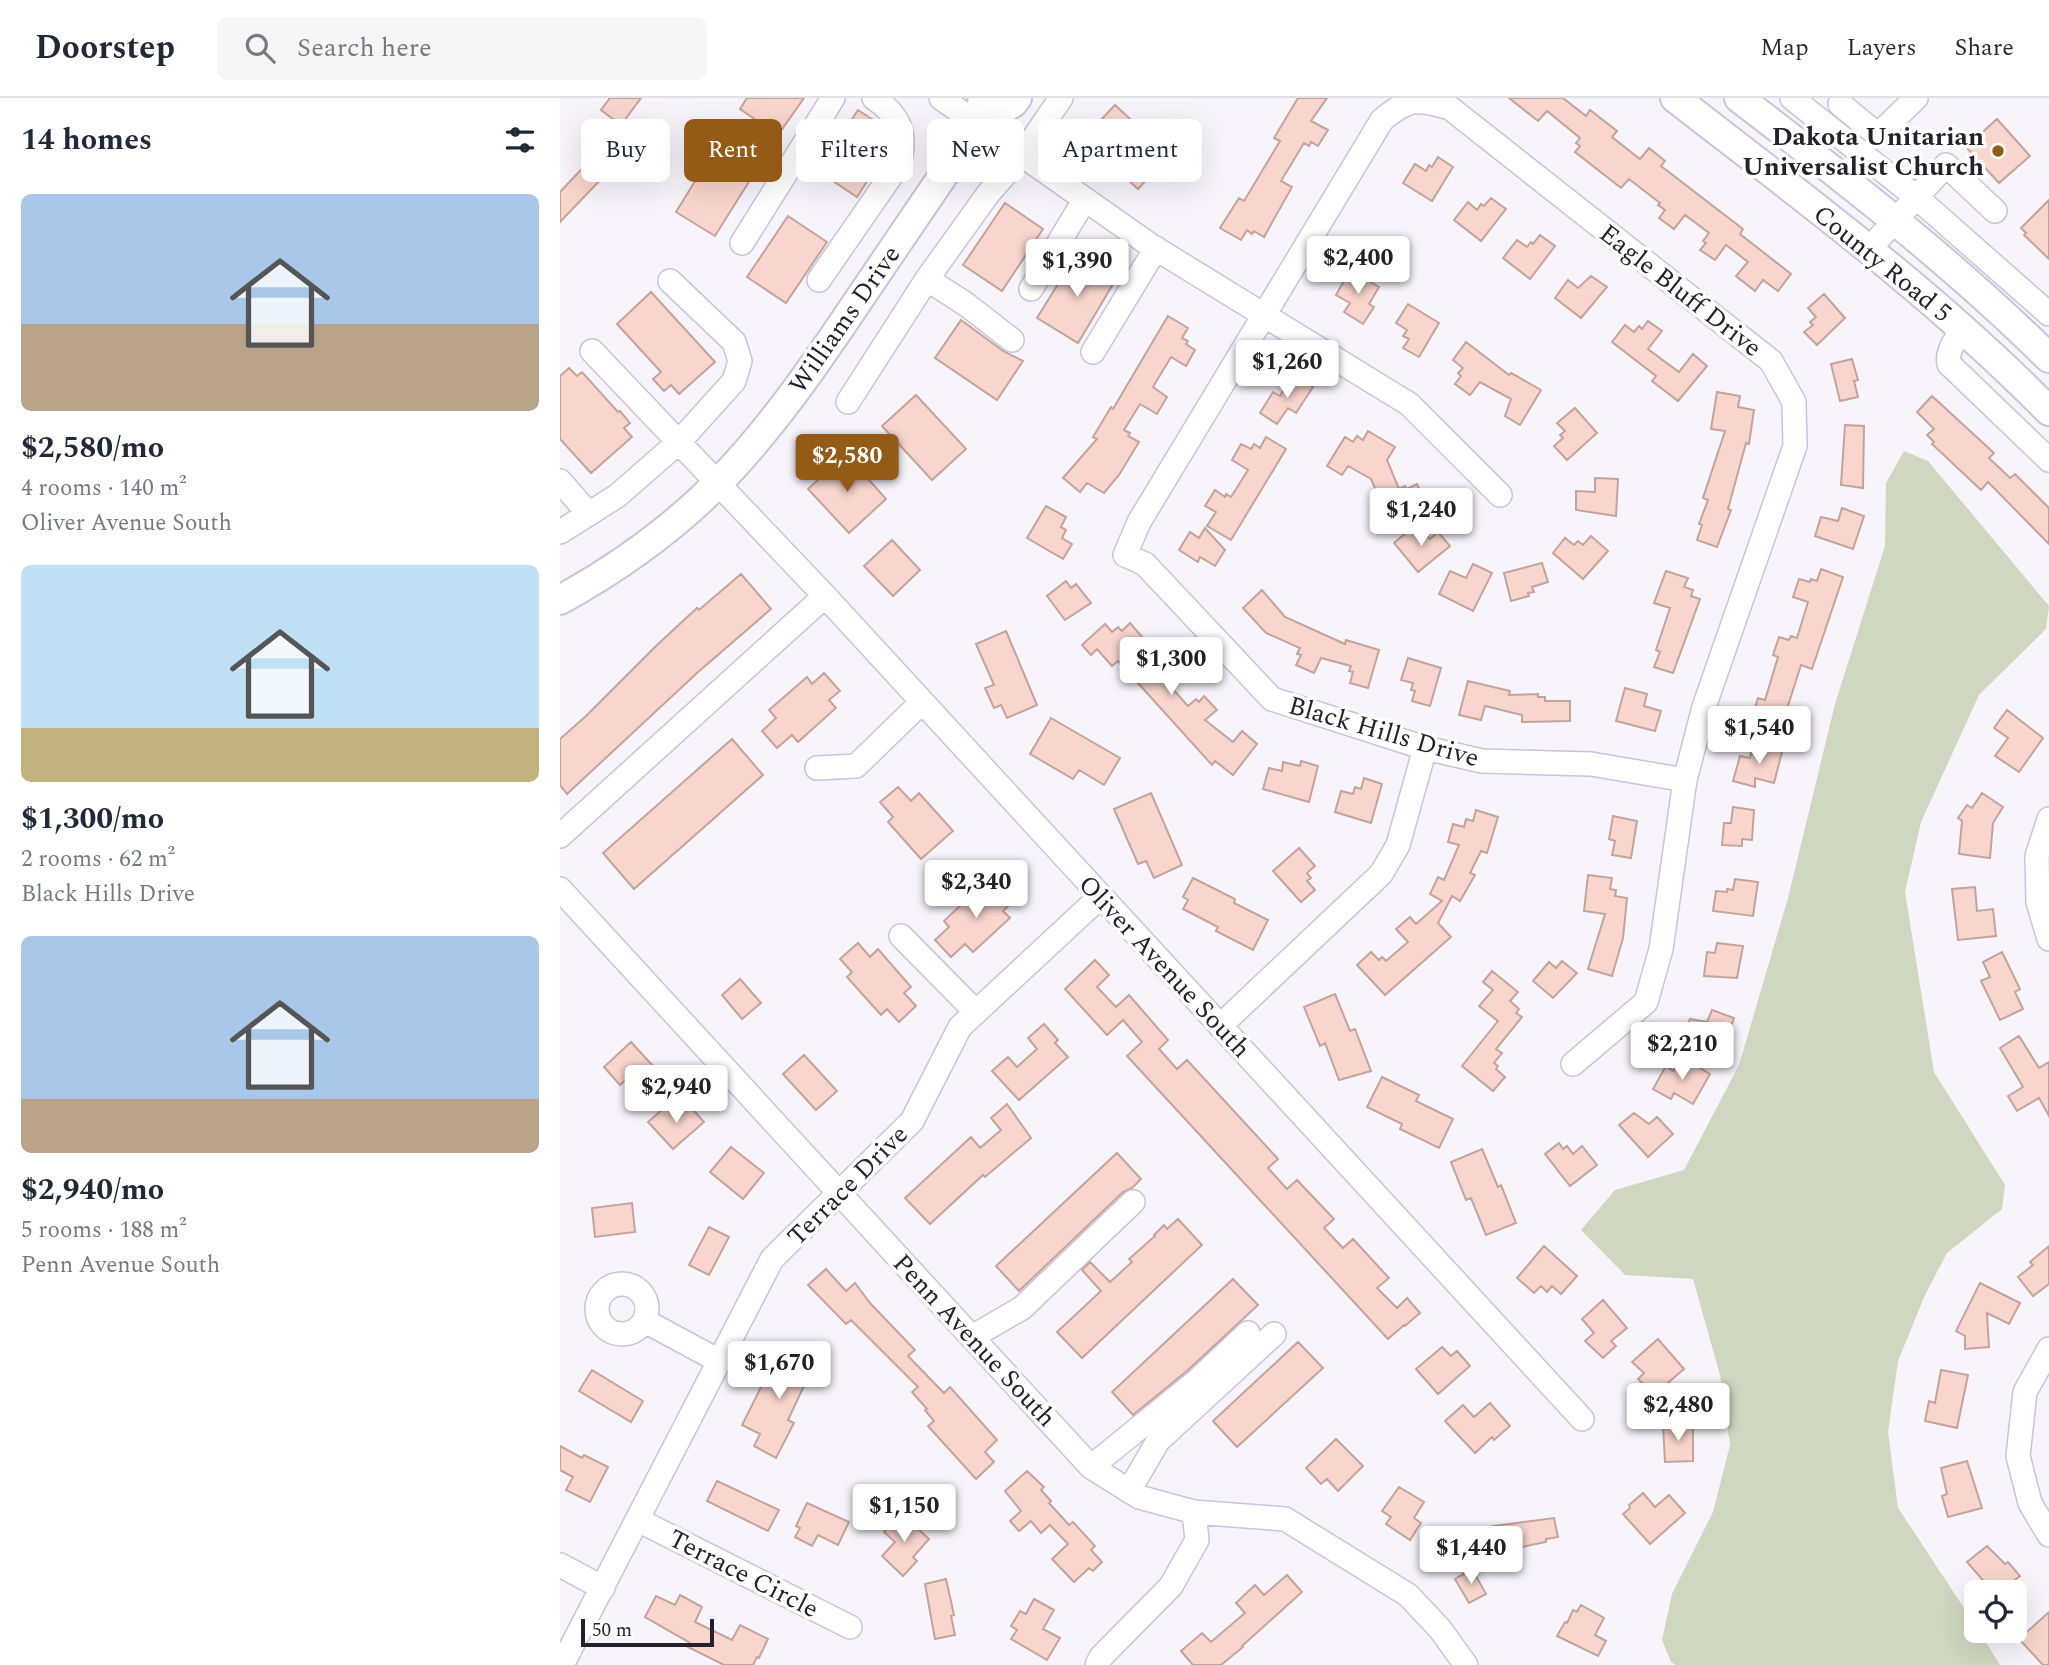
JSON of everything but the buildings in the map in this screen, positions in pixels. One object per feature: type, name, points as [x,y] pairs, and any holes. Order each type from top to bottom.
[{"type":"main road","name":"Williams Drive","points":[[560,600],[634,554],[719,482],[759,437],[827,347],[980,111],[1013,103],[1017,98]]},
{"type":"main road","name":"County Road 5","points":[[1675,98],[1869,249],[1963,328],[2049,411]]},
{"type":"main road","name":"County Road 5","points":[[1751,101],[1986,299],[2049,358]]},
{"type":"street","points":[[742,243],[833,98]]},
{"type":"street","points":[[819,280],[899,164],[905,142],[892,110],[874,98]]},
{"type":"street","points":[[941,98],[980,111]]},
{"type":"street","points":[[1024,152],[1060,98]]},
{"type":"street","points":[[1792,98],[1915,197],[2049,314]]},
{"type":"street","points":[[1821,121],[1843,101],[1873,131],[1882,131],[1916,98]]},
{"type":"street","name":"Eagle Bluff Drive","points":[[1399,104],[1424,99],[1450,108],[1771,361],[1794,402],[1795,446],[1704,707],[1685,780],[1661,949],[1646,1002],[1573,1064]]},
{"type":"street","name":"Black Hills Drive","points":[[1399,104],[1382,120],[1139,522],[1125,555],[1145,564],[1272,699],[1425,748],[1482,761],[1591,764],[1685,780]]},
{"type":"street","points":[[1024,156],[1156,248],[1409,404],[1500,495]]},
{"type":"street","points":[[1869,249],[1946,165],[1995,211]]},
{"type":"street","points":[[848,402],[927,279],[998,182]]},
{"type":"street","points":[[1031,289],[1085,199]]},
{"type":"street","points":[[1093,352],[1156,248]]},
{"type":"street","points":[[927,279],[967,305],[1012,340]]},
{"type":"street","points":[[560,532],[617,496],[680,441],[734,381],[740,361],[734,342],[670,281]]},
{"type":"street","points":[[1963,328],[1950,349],[1949,364],[2049,460]]},
{"type":"street","name":"Oliver Avenue South","points":[[592,351],[825,596],[1581,1419]]},
{"type":"street","points":[[560,481],[589,514]]},
{"type":"street","points":[[560,836],[825,596]]},
{"type":"street","points":[[817,768],[856,766],[922,702]]},
{"type":"street","points":[[1220,1026],[1381,874],[1398,845],[1425,748]]},
{"type":"street","points":[[2049,819],[2037,856],[2038,902],[2049,939]]},
{"type":"street","name":"Penn Avenue South","points":[[560,889],[1091,1467],[1139,1497],[1194,1513],[1285,1519],[1408,1595],[1440,1629],[1466,1665]]},
{"type":"street","name":"Terrace Drive","points":[[562,1665],[772,1259],[912,1121],[960,1027],[1101,896]]},
{"type":"street","points":[[901,936],[976,1012]]},
{"type":"street","points":[[972,1337],[1022,1308],[1133,1202]]},
{"type":"street","points":[[645,1321],[719,1361]]},
{"type":"street","points":[[1091,1467],[1198,1380],[1248,1332]]},
{"type":"street","points":[[1129,1491],[1158,1441],[1274,1334]]},
{"type":"street","points":[[2049,1349],[2025,1392],[2018,1456],[2030,1503],[2049,1535]]},
{"type":"street","points":[[1097,1665],[1101,1657],[1171,1586],[1198,1541],[1194,1513]]},
{"type":"street","name":"Terrace Circle","points":[[638,1520],[850,1627]]},
{"type":"street","points":[[560,1565],[603,1588]]},
{"type":"green space","points":[[1904,451],[1928,461],[2049,606],[2046,629],[1979,695],[1921,822],[1905,892],[1934,1072],[2005,1185],[2002,1209],[1947,1253],[1925,1295],[1898,1361],[1888,1432],[1898,1508],[1964,1608],[1964,1643],[1986,1643],[2000,1665],[1676,1665],[1671,1662],[1662,1640],[1672,1594],[1713,1512],[1730,1445],[1720,1375],[1693,1279],[1625,1275],[1581,1230],[1615,1190],[1684,1170],[1739,1065],[1788,898],[1835,704],[1885,546],[1886,483]]},
{"type":"place","name":"Dakota Unitarian Universalist Church","points":[[1998,151]]}]
